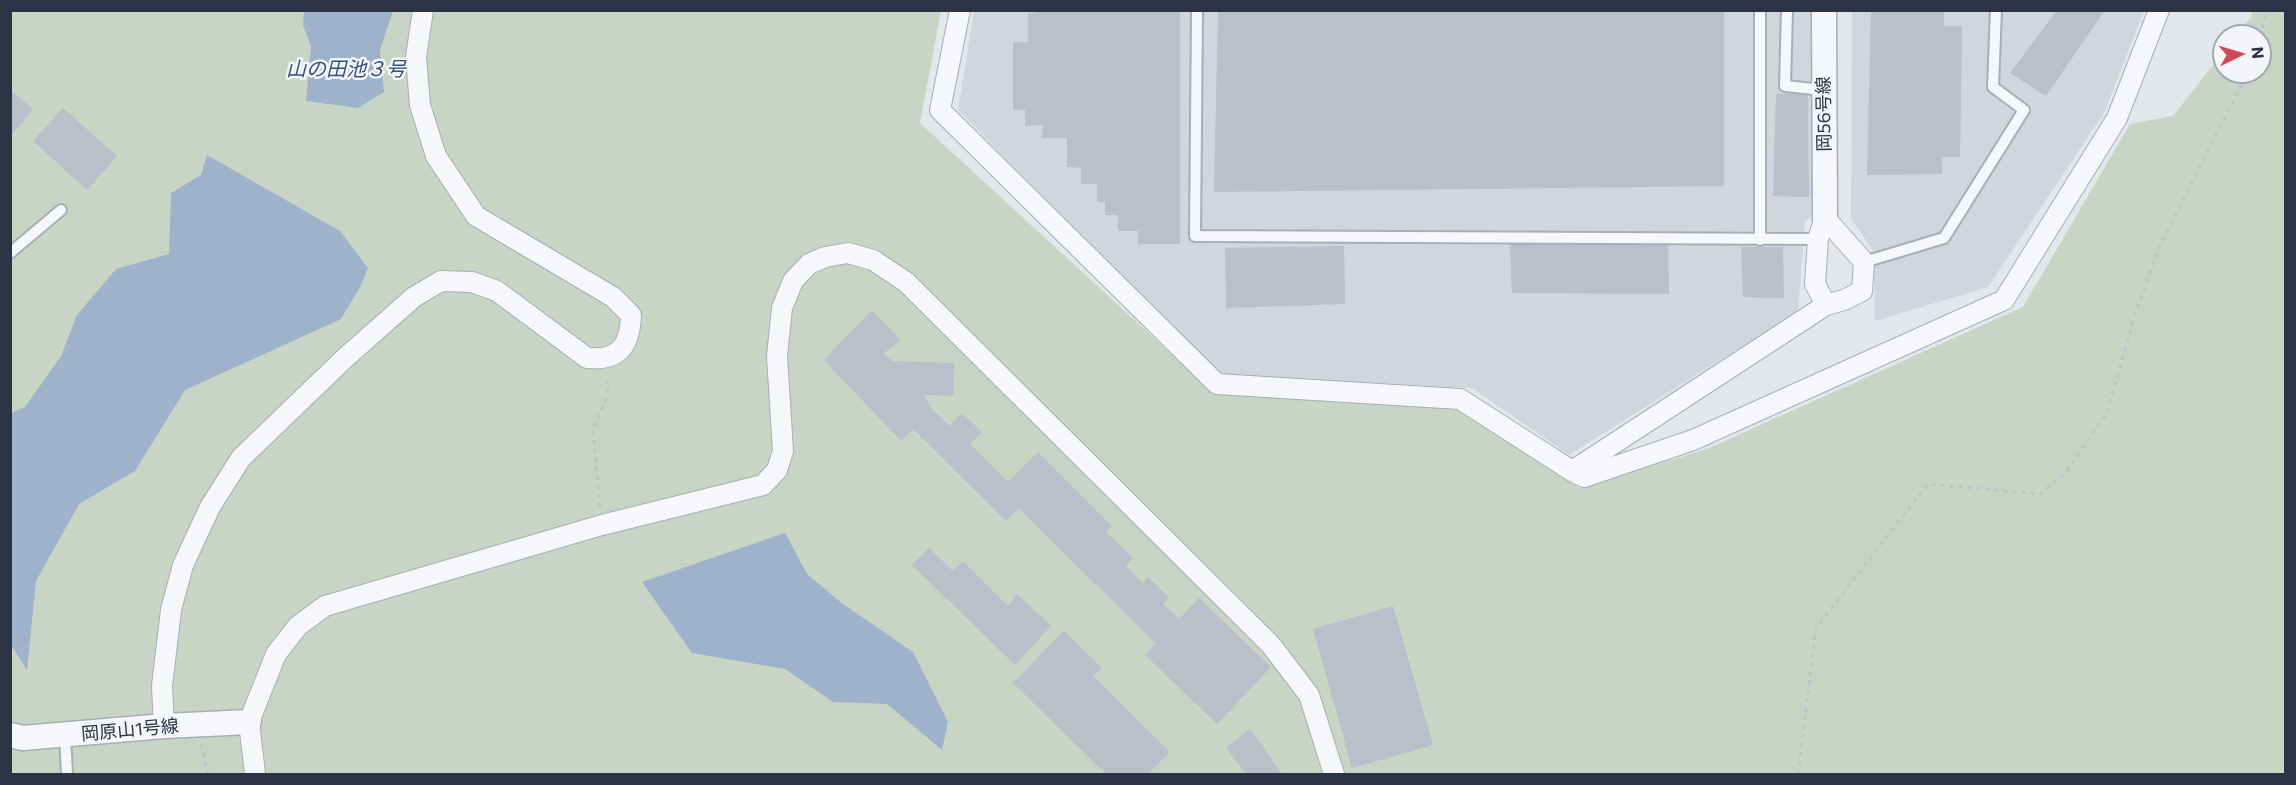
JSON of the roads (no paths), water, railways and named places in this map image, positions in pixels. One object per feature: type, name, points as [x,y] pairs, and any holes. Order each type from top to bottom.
[{"type":"street","points":[[164,726],[162,686],[171,610],[183,565],[210,507],[241,458],[345,358],[414,297],[441,280],[472,282],[497,291],[587,358],[604,359],[619,351],[630,334],[631,315],[613,297],[476,216],[436,156],[420,105],[416,57],[423,10]]},
{"type":"street","points":[[960,10],[940,111],[1217,384],[1460,399],[1584,477],[1693,440],[2004,300],[2117,118],[2159,10]]},
{"type":"street","name":"岡56号線","points":[[1822,228],[1824,10]]},
{"type":"street","points":[[1572,471],[1826,305],[1844,300],[1862,291],[1864,262],[1822,228]]},
{"type":"street","points":[[1822,228],[1815,284],[1826,305]]},
{"type":"street","points":[[255,774],[249,722],[276,654],[298,626],[325,606],[602,525],[763,485],[777,470],[783,451],[777,356],[782,308],[793,281],[809,264],[825,257],[848,253],[873,260],[906,282],[1271,645],[1309,695],[1334,774]]},
{"type":"street","name":"岡原山1号線","points":[[10,735],[23,738],[65,736],[164,726],[249,722]]},
{"type":"lane","points":[[1197,10],[1195,236],[1760,240],[1822,228]]},
{"type":"lane","points":[[1760,10],[1760,240]]},
{"type":"lane","points":[[1787,10],[1785,86],[1823,90]]},
{"type":"lane","points":[[1864,262],[1944,238],[2024,110],[1993,87],[1996,10]]},
{"type":"lane","points":[[10,253],[62,210]]},
{"type":"lane","points":[[65,736],[67,774]]},
{"type":"water","name":"山の田池３号","points":[[304,11],[393,11],[380,50],[384,92],[358,108],[306,101],[311,46],[303,25]]},
{"type":"water","points":[[207,155],[340,231],[368,268],[360,287],[341,319],[185,390],[135,471],[79,504],[36,581],[27,670],[11,645],[11,413],[25,407],[61,356],[77,315],[116,269],[169,254],[171,193],[201,175]]},
{"type":"water","points":[[785,533],[807,574],[843,604],[913,652],[948,722],[942,750],[887,704],[833,702],[785,669],[692,653],[642,582]]}]
